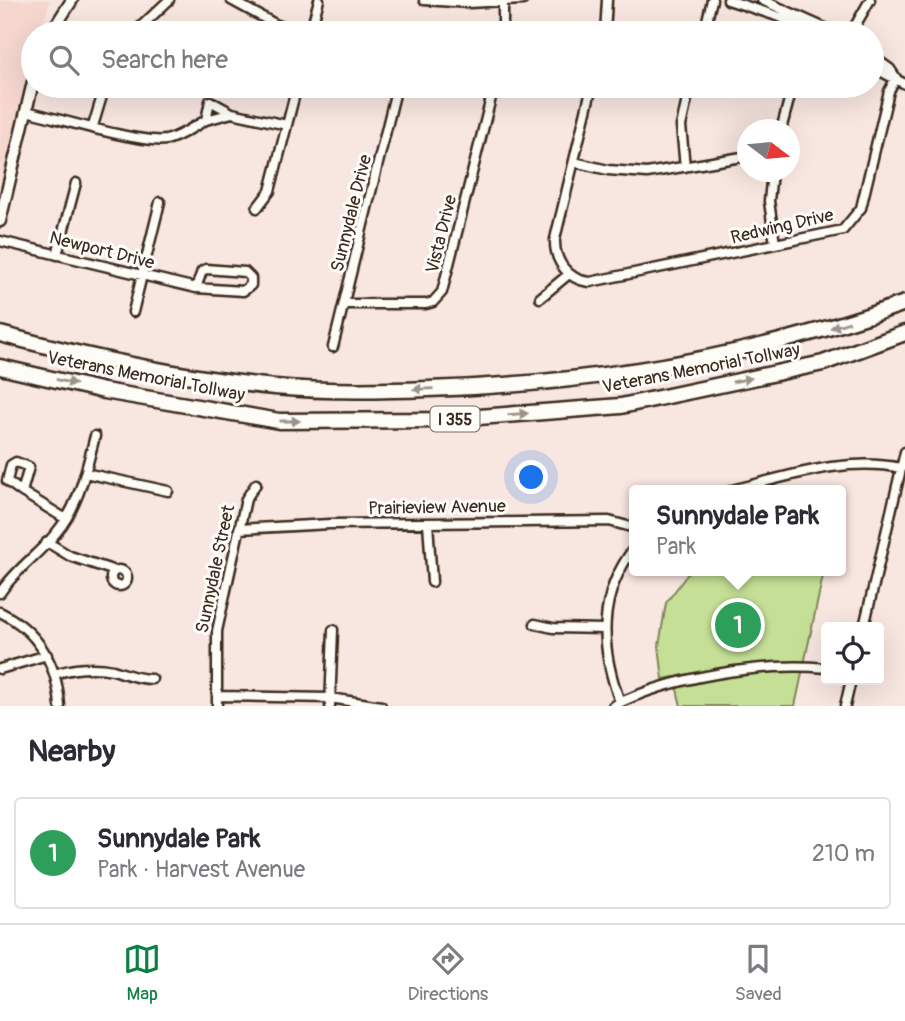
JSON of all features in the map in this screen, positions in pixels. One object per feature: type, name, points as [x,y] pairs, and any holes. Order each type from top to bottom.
[{"type":"highway","name":"Veterans Memorial Tollway","points":[[0,334],[88,357],[276,387],[355,391],[512,387],[628,372],[784,342],[905,303]]},
{"type":"highway","name":"Veterans Memorial Tollway","points":[[0,367],[104,391],[279,421],[440,420],[621,406],[823,363],[905,333]]},
{"type":"street","points":[[59,21],[72,0]]},
{"type":"street","points":[[147,21],[169,0]]},
{"type":"street","points":[[231,0],[270,21]]},
{"type":"street","points":[[313,21],[318,0]]},
{"type":"street","points":[[424,0],[523,0]]},
{"type":"street","points":[[606,21],[607,0]]},
{"type":"street","points":[[707,21],[712,0]]},
{"type":"street","points":[[728,0],[789,21]]},
{"type":"street","points":[[762,0],[809,21]]},
{"type":"street","points":[[858,21],[870,0]]},
{"type":"street","points":[[503,1],[503,21]]},
{"type":"street","points":[[884,65],[896,78]]},
{"type":"street","points":[[884,72],[905,84]]},
{"type":"street","name":"Redwing Drive","points":[[569,274],[590,282],[835,233],[856,217],[889,91],[896,78]]},
{"type":"street","points":[[0,221],[29,98]]},
{"type":"street","points":[[93,126],[101,98]]},
{"type":"street","points":[[257,208],[270,191],[294,98]]},
{"type":"street","name":"Sunnydale Drive","points":[[333,346],[394,98]]},
{"type":"street","name":"Vista Drive","points":[[345,304],[426,304],[433,302],[442,292],[492,98]]},
{"type":"street","points":[[540,298],[569,274],[557,258],[555,239],[589,98]]},
{"type":"street","points":[[685,167],[681,126],[687,98]]},
{"type":"street","points":[[784,119],[789,98]]},
{"type":"street","points":[[205,120],[210,101],[232,114],[287,125]]},
{"type":"street","points":[[26,111],[160,141],[178,136],[205,120],[232,114]]},
{"type":"street","points":[[573,162],[635,173],[737,158]]},
{"type":"street","points":[[771,182],[769,201],[775,244]]},
{"type":"street","points":[[57,255],[76,183]]},
{"type":"street","points":[[133,312],[160,202]]},
{"type":"street","name":"Newport Drive","points":[[0,241],[196,288],[243,291],[249,288],[252,281],[245,272],[206,269],[202,271],[196,288]]},
{"type":"street","points":[[0,593],[18,567],[47,542],[66,520],[85,473],[95,436]]},
{"type":"street","points":[[865,622],[905,452]]},
{"type":"street","points":[[755,485],[851,464],[879,463],[901,468]]},
{"type":"street","points":[[85,473],[168,491]]},
{"type":"street","name":"Sunnydale Street","points":[[217,706],[217,631],[246,499],[256,484]]},
{"type":"street","points":[[22,492],[66,520]]},
{"type":"street","name":"Prairieview Avenue","points":[[239,529],[428,523],[609,522],[629,526]]},
{"type":"street","points":[[428,523],[432,582]]},
{"type":"street","points":[[47,542],[70,556],[115,571]]},
{"type":"street","points":[[629,558],[611,589],[604,629],[606,657],[617,704],[661,686],[702,677],[800,667],[821,668]]},
{"type":"street","points":[[0,612],[23,626],[47,654],[55,674],[60,706]]},
{"type":"street","points":[[535,624],[553,628],[604,629]]},
{"type":"street","points":[[330,702],[333,630]]},
{"type":"street","points":[[0,668],[47,654]]},
{"type":"street","points":[[55,674],[66,670],[106,669],[137,679],[152,679]]},
{"type":"street","points":[[845,706],[850,685]]},
{"type":"street","points":[[218,696],[381,706]]},
{"type":"shaded area","points":[[0,0],[50,0],[44,21],[21,21],[21,98],[24,98],[0,188]]},
{"type":"green space","points":[[686,576],[823,576],[795,706],[681,706],[674,677],[663,679],[659,646],[666,603]]},
{"type":"place","name":"Sunnydale Park","points":[[738,625]]}]
